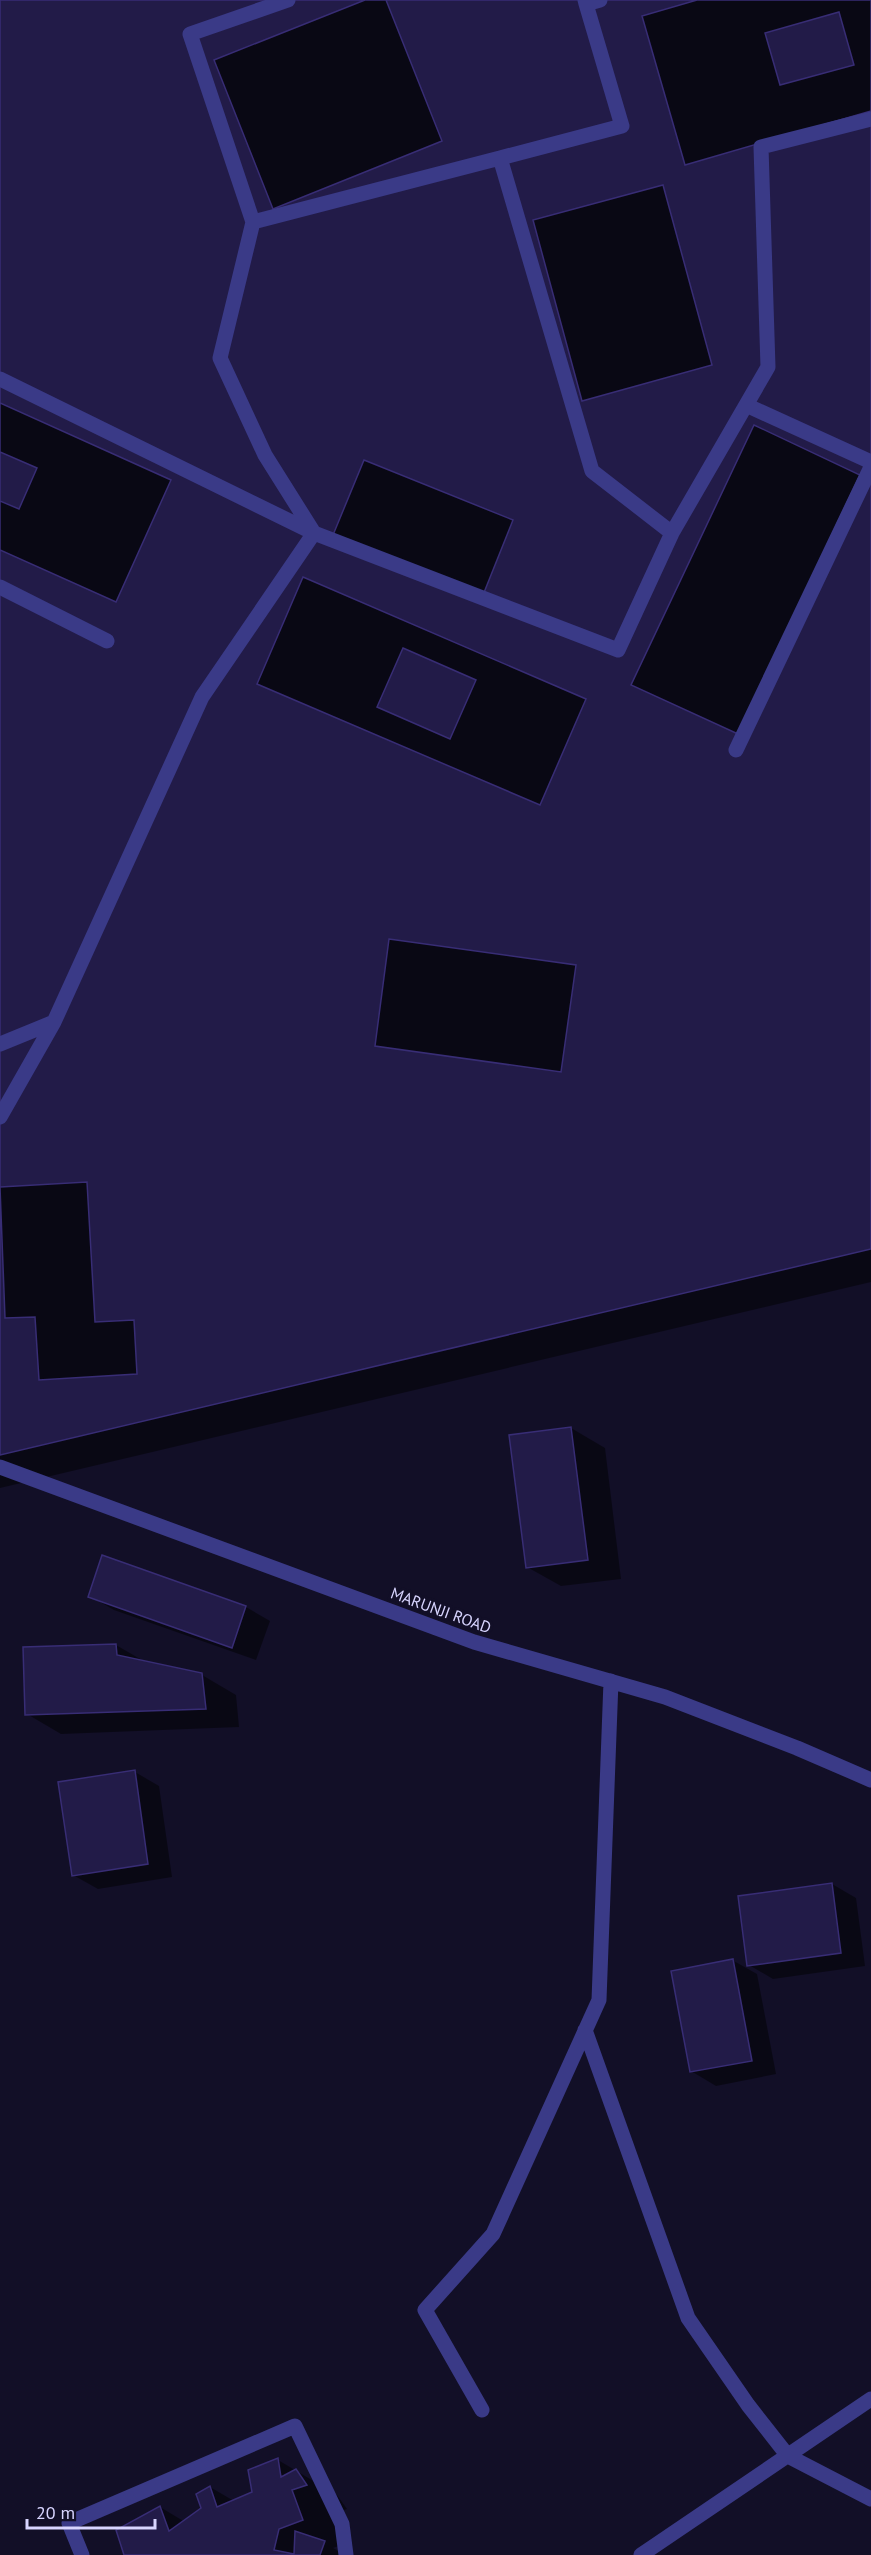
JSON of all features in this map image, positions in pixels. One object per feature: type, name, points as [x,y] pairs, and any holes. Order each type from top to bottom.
[{"type":"street","points":[[288,0],[190,34],[254,222],[220,358],[265,455],[314,533]]},
{"type":"street","points":[[254,222],[622,126],[590,1]]},
{"type":"street","points":[[0,380],[314,533],[618,650],[672,533],[768,367],[761,147],[871,119]]},
{"type":"street","points":[[500,158],[592,471],[672,533]]},
{"type":"street","points":[[746,405],[871,462]]},
{"type":"street","points":[[736,750],[871,467]]},
{"type":"street","points":[[0,1117],[54,1022],[202,697],[314,533]]},
{"type":"street","points":[[0,587],[107,641]]},
{"type":"street","points":[[0,1044],[54,1022]]},
{"type":"street","name":"MARUNJI ROAD","points":[[0,1467],[474,1642],[665,1697],[797,1748],[871,1780]]},
{"type":"street","points":[[482,2410],[425,2310],[493,2234],[599,2000],[611,1681]]},
{"type":"street","points":[[585,2031],[688,2318],[748,2405],[788,2456],[871,2499]]},
{"type":"street","points":[[641,2555],[871,2399]]},
{"type":"street","points":[[82,2555],[69,2523],[295,2426],[342,2524],[346,2555]]},
{"type":"building","points":[[0,0],[871,0],[871,1249],[0,1455]]},
{"type":"building","points":[[365,0],[386,0],[442,141],[273,209],[214,60]]},
{"type":"building","points":[[697,0],[871,0],[871,111],[685,165],[642,16]],"holes":[[[839,12],[854,65],[780,85],[765,33]]]},
{"type":"building","points":[[663,185],[712,365],[582,401],[533,220]]},
{"type":"building","points":[[0,403],[171,480],[116,602],[0,550],[0,501],[19,509],[37,468],[0,452]]},
{"type":"building","points":[[754,425],[860,475],[738,734],[631,685]]},
{"type":"building","points":[[364,460],[513,520],[483,595],[333,535]]},
{"type":"building","points":[[303,577],[586,699],[540,805],[257,684]],"holes":[[[403,648],[476,680],[450,739],[377,707]]]},
{"type":"building","points":[[389,939],[576,965],[561,1072],[375,1046]]},
{"type":"building","points":[[87,1182],[95,1322],[134,1320],[137,1374],[39,1380],[35,1317],[5,1318],[0,1187]]},
{"type":"building","points":[[571,1427],[588,1560],[526,1568],[509,1435]]},
{"type":"building","points":[[102,1555],[246,1606],[232,1648],[88,1597]]},
{"type":"building","points":[[116,1644],[117,1655],[202,1673],[206,1709],[25,1715],[23,1647]]},
{"type":"building","points":[[135,1770],[148,1864],[72,1876],[58,1782]]},
{"type":"building","points":[[832,1883],[841,1953],[747,1966],[738,1896]]},
{"type":"building","points":[[733,1959],[752,2061],[690,2072],[671,1971]]},
{"type":"building","points":[[278,2458],[281,2477],[296,2469],[307,2485],[292,2490],[303,2520],[279,2529],[274,2550],[294,2554],[295,2531],[325,2541],[320,2555],[124,2555],[116,2530],[160,2506],[169,2531],[201,2508],[196,2494],[210,2486],[217,2507],[252,2492],[248,2470]]}]
